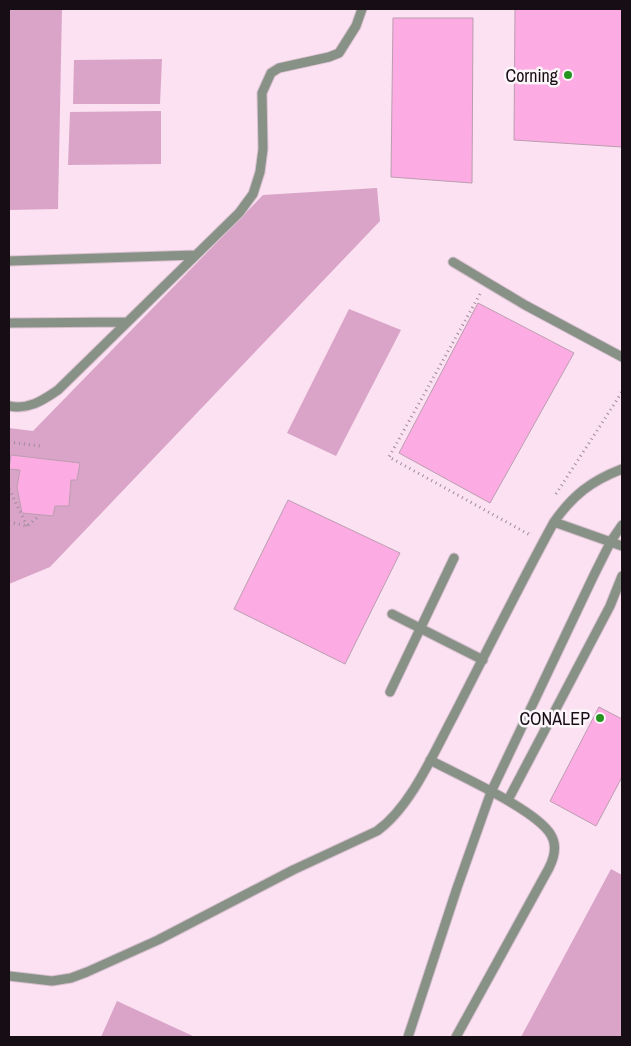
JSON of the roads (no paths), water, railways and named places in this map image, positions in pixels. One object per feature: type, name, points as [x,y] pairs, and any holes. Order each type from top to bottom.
[{"type":"lane","points":[[9,406],[19,408],[43,400],[58,390],[239,212],[253,194],[260,172],[263,149],[262,93],[271,73],[279,68],[339,53],[356,26],[362,9]]},
{"type":"lane","points":[[9,261],[196,255]]},
{"type":"lane","points":[[453,262],[525,305],[622,357]]},
{"type":"lane","points":[[9,323],[127,322]]},
{"type":"lane","points":[[9,976],[52,981],[71,978],[87,972],[158,940],[293,870],[377,832],[389,823],[405,802],[430,760],[554,522],[567,504],[584,488],[608,474],[622,469]]},
{"type":"lane","points":[[554,522],[622,546]]},
{"type":"lane","points":[[408,1037],[491,792],[611,541],[622,525]]},
{"type":"lane","points":[[390,692],[454,558]]},
{"type":"lane","points":[[508,800],[610,606],[622,576]]},
{"type":"lane","points":[[392,614],[483,660]]},
{"type":"lane","points":[[430,760],[508,800],[537,820],[551,835],[554,845],[554,858],[456,1037]]},
{"type":"place","name":"Corning","points":[[568,75]]},
{"type":"place","name":"CONALEP","points":[[600,718]]}]
